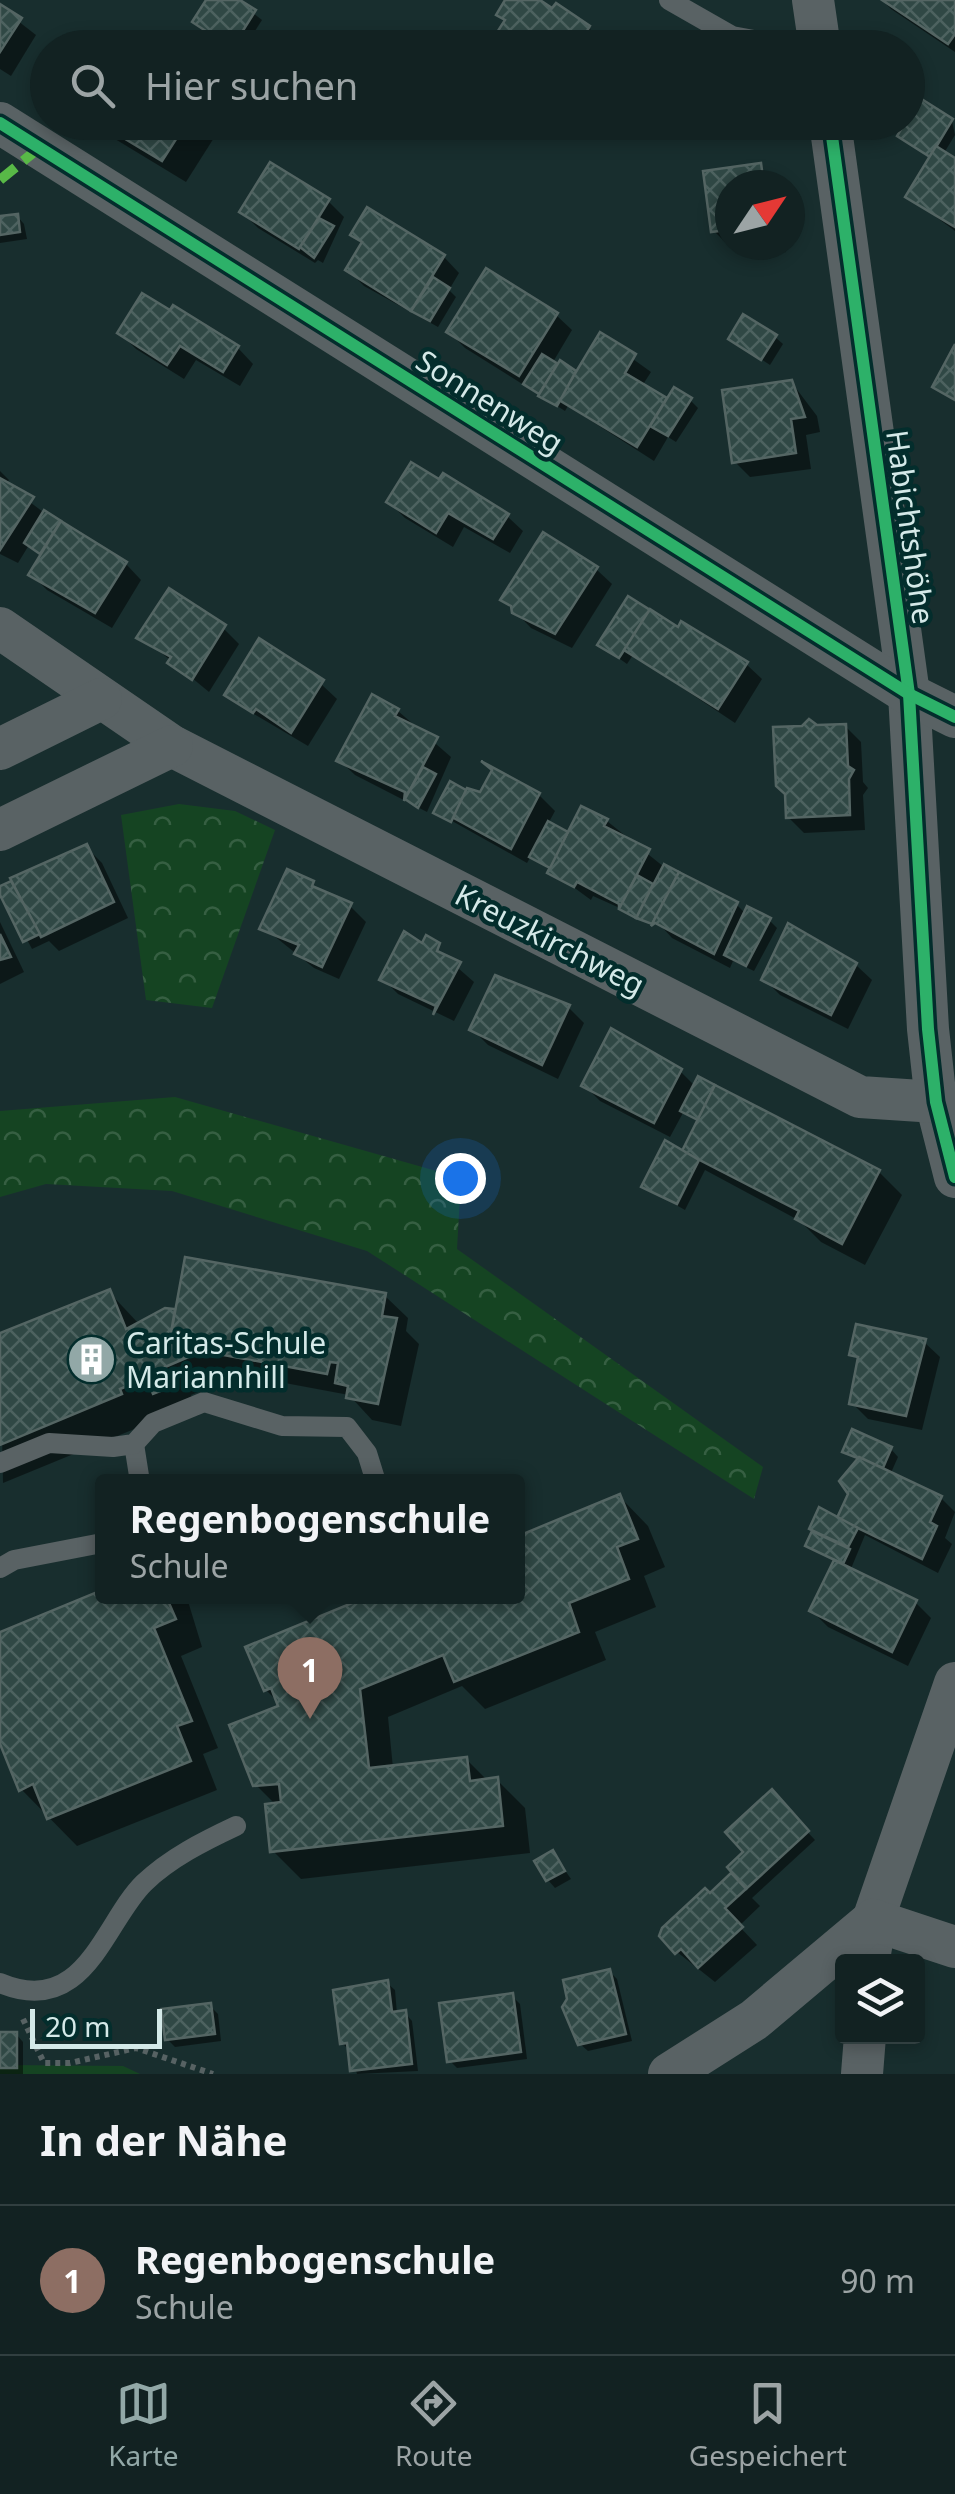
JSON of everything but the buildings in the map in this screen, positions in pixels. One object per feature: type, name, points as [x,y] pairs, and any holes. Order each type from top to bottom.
[{"type":"street","points":[[814,0],[818,30]]},
{"type":"street","name":"Sonnenweg","points":[[0,124],[909,694],[955,718]]},
{"type":"street","name":"Habichtshöhe","points":[[832,140],[909,694],[941,1029],[936,1102],[955,1177]]},
{"type":"street","name":"Kreuzkirchweg","points":[[0,628],[172,746],[860,1097],[936,1102]]},
{"type":"street","points":[[0,749],[101,699]]},
{"type":"street","points":[[0,830],[172,746]]},
{"type":"street","points":[[872,1941],[955,1682]]},
{"type":"street","points":[[669,2074],[872,1941],[955,1946]]},
{"type":"street","points":[[862,2074],[864,2044]]},
{"type":"lane","points":[[669,0],[722,30]]},
{"type":"lane","points":[[0,1463],[49,1443],[113,1448],[134,1444],[153,1424],[204,1402],[282,1426],[347,1427],[368,1453],[374,1474]]},
{"type":"lane","points":[[134,1444],[139,1474]]},
{"type":"lane","points":[[0,1568],[14,1560],[95,1544]]},
{"type":"lane","points":[[0,1983],[34,1990],[58,1984],[77,1972],[98,1954],[141,1886],[178,1856],[236,1826]]},
{"type":"path","points":[[10,2013],[21,2015],[44,2063],[70,2063],[136,2048],[213,2074]]},
{"type":"green space","points":[[179,804],[235,811],[275,830],[212,1008],[146,1000],[121,815]]},
{"type":"green space","points":[[175,1097],[461,1178],[457,1249],[763,1467],[754,1499],[367,1251],[172,1191],[46,1184],[0,1197],[0,1111]]},
{"type":"green space","points":[[0,2065],[123,2066],[140,2074],[0,2074]]},
{"type":"marked path","points":[[0,180],[39,148]]},
{"type":"cycle path","points":[[0,123],[909,694],[955,717]]},
{"type":"cycle path","points":[[832,140],[909,694],[928,1029],[936,1102],[955,1177]]},
{"type":"place","name":"Caritas-Schule Mariannhill","points":[[91,1359]]},
{"type":"place","name":"Regenbogenschule","points":[[310,1719]]}]
